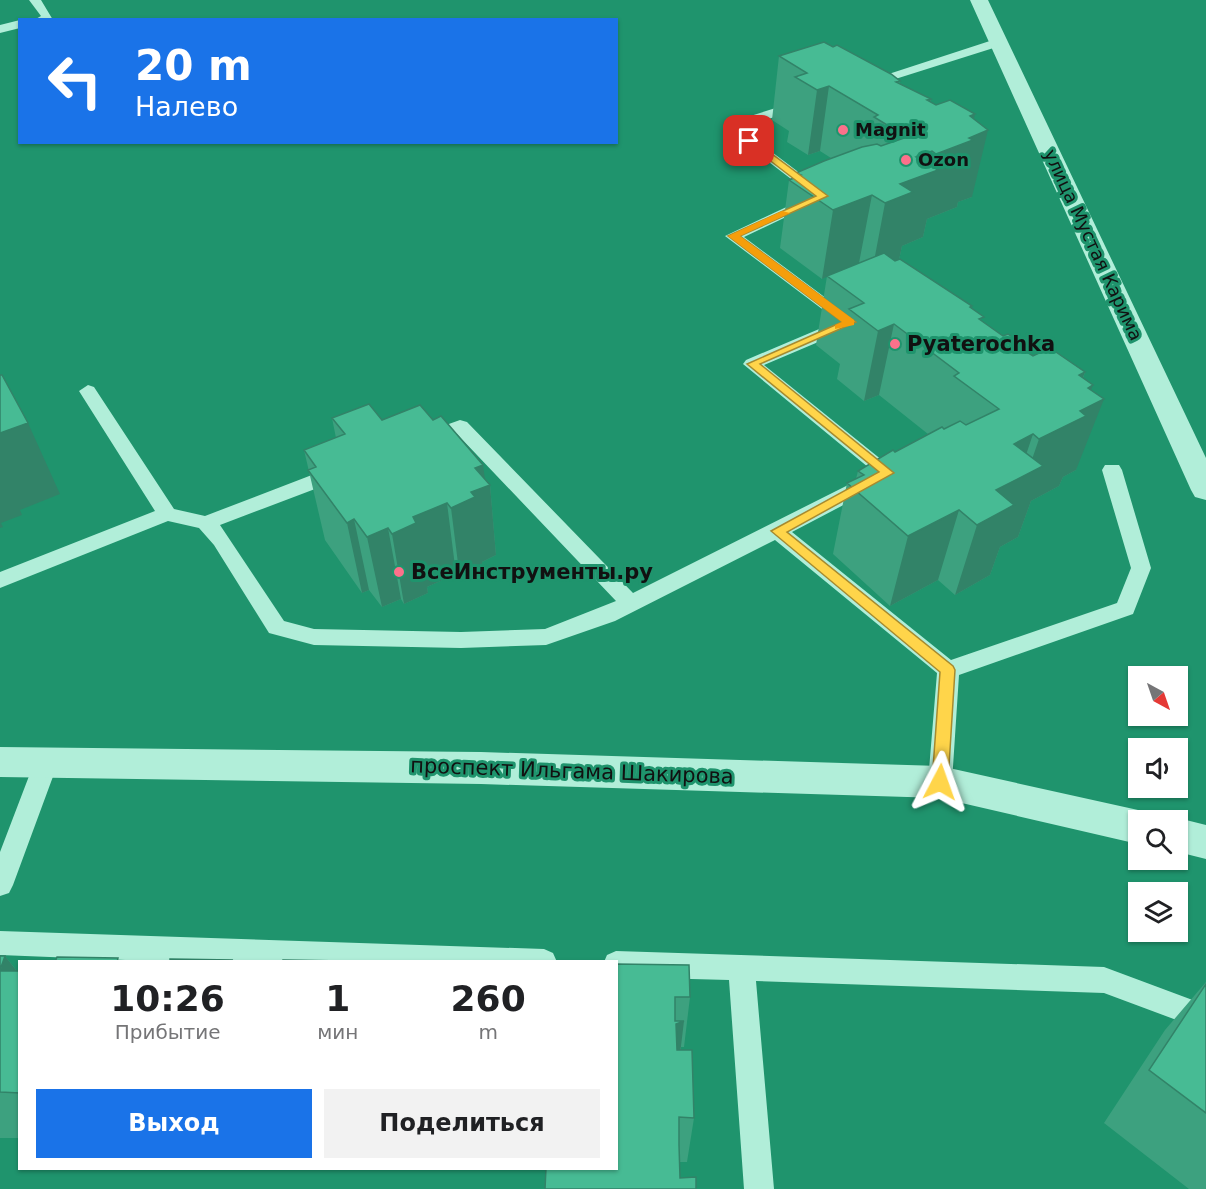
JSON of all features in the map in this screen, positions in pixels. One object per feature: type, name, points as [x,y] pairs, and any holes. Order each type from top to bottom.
[{"type":"street","name":"улица Мустая Карима","points":[[979,0],[1206,490]]},
{"type":"street","name":"проспект Ильгама Шакирова","points":[[0,762],[481,768],[940,782],[1128,825]]},
{"type":"street","points":[[1188,838],[1206,842]]},
{"type":"lane","points":[[34,0],[48,18]]},
{"type":"lane","points":[[0,29],[18,24]]},
{"type":"lane","points":[[873,100],[853,88],[999,42]]},
{"type":"lane","points":[[206,523],[221,540],[277,627],[314,637],[461,640],[546,637],[631,604],[888,473],[752,364],[856,320],[733,236],[823,196],[730,126],[819,99]]},
{"type":"lane","points":[[87,391],[167,514]]},
{"type":"lane","points":[[404,447],[460,426],[631,604]]},
{"type":"lane","points":[[0,580],[167,514],[206,523],[360,464]]},
{"type":"lane","points":[[948,670],[1126,608],[1141,568],[1112,470]]},
{"type":"lane","points":[[777,531],[948,670]]},
{"type":"lane","points":[[940,782],[948,670]]},
{"type":"lane","points":[[0,885],[46,764]]},
{"type":"lane","points":[[0,943],[487,960]]},
{"type":"lane","points":[[618,964],[1104,980],[1206,1018]]},
{"type":"lane","points":[[741,968],[759,1189]]},
{"type":"building","points":[[824,42],[833,47],[837,45],[891,74],[900,81],[896,82],[931,99],[927,100],[936,105],[950,100],[975,114],[970,116],[988,130],[969,138],[973,140],[936,154],[932,151],[916,157],[938,170],[900,184],[913,192],[885,203],[872,195],[833,210],[789,180],[801,175],[796,173],[862,147],[877,144],[881,146],[907,137],[874,117],[878,115],[829,86],[817,90],[795,77],[807,73],[779,56]]},
{"type":"building","points":[[884,253],[895,261],[900,259],[972,306],[970,307],[984,317],[979,319],[1003,336],[1008,334],[1026,347],[1022,349],[1033,356],[1050,348],[1085,372],[1079,375],[1093,385],[1088,388],[1104,399],[1080,411],[1086,416],[1039,439],[1033,434],[1014,444],[1043,466],[996,490],[1014,505],[977,525],[959,510],[908,536],[847,483],[864,475],[858,471],[893,450],[895,452],[942,427],[944,429],[960,421],[966,425],[999,409],[954,376],[959,373],[894,324],[878,331],[849,309],[864,303],[827,276]]},
{"type":"building","points":[[0,375],[28,423],[0,433]]},
{"type":"building","points":[[369,404],[382,420],[420,405],[433,420],[441,416],[483,465],[475,468],[490,485],[471,492],[475,497],[451,508],[447,503],[413,517],[416,523],[392,534],[388,528],[367,537],[354,519],[347,523],[308,470],[316,467],[304,450],[345,434],[332,418]]},
{"type":"building","points":[[0,956],[5,956],[0,970]]},
{"type":"building","points":[[57,957],[118,958],[118,960],[56,960]]},
{"type":"building","points":[[170,959],[232,960],[170,960]]},
{"type":"building","points":[[618,964],[689,965],[690,997],[675,997],[675,1021],[684,1021],[676,1024],[677,1050],[692,1050],[694,1118],[679,1117],[680,1178],[696,1177],[696,1189],[545,1189],[546,1170],[618,1170]]},
{"type":"building","points":[[0,971],[18,971],[18,1093],[0,1092]]},
{"type":"building","points":[[1206,984],[1206,1113],[1149,1070]]},
{"type":"slow traffic","points":[[785,213],[733,236],[850,322],[839,327]]},
{"type":"place","name":"Magnit","points":[[843,130]]},
{"type":"place","name":"Ozon","points":[[906,160]]},
{"type":"place","name":"Pyaterochka","points":[[895,344]]},
{"type":"place","name":"ВсеИнструменты.ру","points":[[399,572]]},
{"type":"route","points":[[749,141],[823,196],[733,236],[850,322],[752,364],[888,473],[777,531],[948,670],[940,782]]}]
